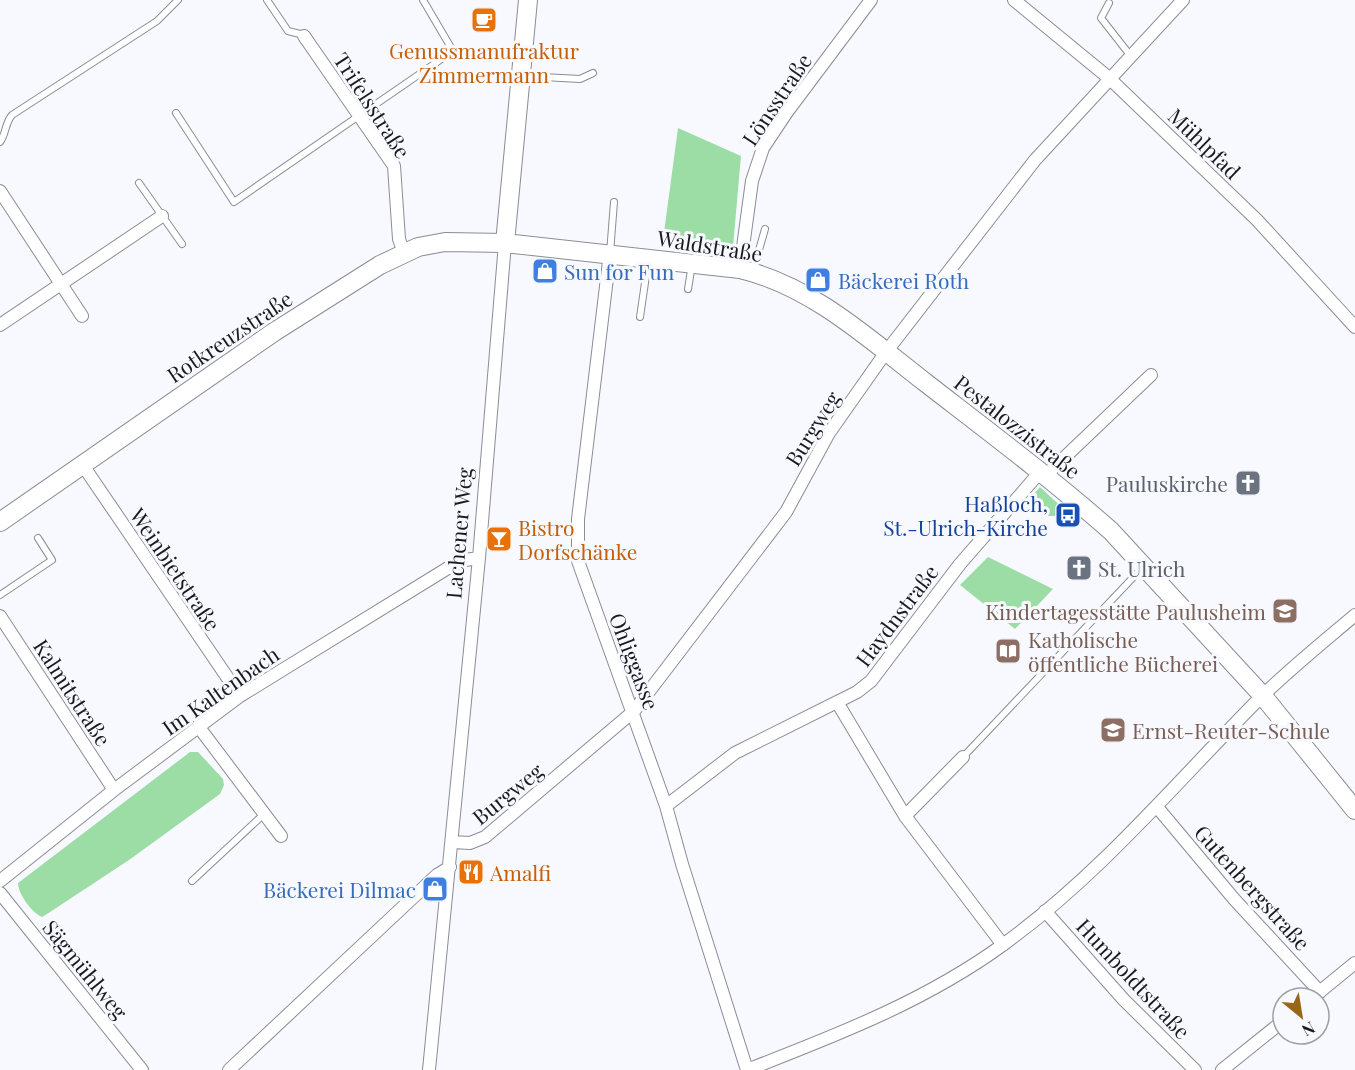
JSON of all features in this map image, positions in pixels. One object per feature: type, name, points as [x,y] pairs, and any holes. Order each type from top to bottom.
[{"type":"main road","name":"Lachener Weg","points":[[505,243],[528,0]]},
{"type":"main road","name":"Rotkreuzstraße","points":[[0,522],[274,332],[404,253],[445,243],[505,243]]},
{"type":"main road","name":"Waldstraße","points":[[505,243],[746,270],[804,292],[886,352]]},
{"type":"main road","name":"Pestalozzistraße","points":[[886,352],[1111,531],[1263,696],[1355,810]]},
{"type":"street","name":"Lönsstraße","points":[[746,270],[752,181],[763,148],[786,112],[871,0]]},
{"type":"street","name":"Mühlpfad","points":[[1014,0],[1109,78],[1257,220],[1355,327]]},
{"type":"street","name":"Burgweg","points":[[453,842],[470,843],[485,837],[634,711],[786,512],[829,433],[886,352],[1035,160],[1130,54],[1183,0]]},
{"type":"street","name":"Trifelsstraße","points":[[304,36],[394,166],[399,239],[404,253]]},
{"type":"street","points":[[0,190],[82,316]]},
{"type":"street","points":[[0,325],[162,216]]},
{"type":"street","name":"Lachener Weg","points":[[429,1070],[453,842],[505,243]]},
{"type":"street","name":"Ohliggasse","points":[[610,253],[577,549],[580,574],[634,711],[666,806],[747,1070]]},
{"type":"street","name":"Haydnstraße","points":[[666,806],[735,753],[857,692],[871,681],[960,564],[1043,475],[1151,375]]},
{"type":"street","name":"Weinbietstraße","points":[[82,464],[240,696]]},
{"type":"street","name":"Im Kaltenbach","points":[[0,881],[114,790],[240,696],[448,568],[479,558]]},
{"type":"street","points":[[747,1070],[853,1029],[932,991],[1004,945],[1093,869],[1157,807],[1263,696],[1355,615]]},
{"type":"street","name":"Kalmitstraße","points":[[0,616],[114,790]]},
{"type":"street","points":[[837,702],[905,816],[1004,945]]},
{"type":"street","points":[[198,726],[281,836]]},
{"type":"street","points":[[905,816],[963,757]]},
{"type":"street","name":"Gutenbergstraße","points":[[1157,807],[1308,986]]},
{"type":"street","points":[[229,1070],[438,874],[450,867]]},
{"type":"street","name":"Sägmühlweg","points":[[0,893],[142,1070]]},
{"type":"street","name":"Humboldtstraße","points":[[1045,911],[1124,1000],[1194,1070]]},
{"type":"street","points":[[1327,986],[1355,963]]},
{"type":"street","points":[[1221,1070],[1271,1030]]},
{"type":"lane","points":[[0,142],[7,120],[12,115],[147,27],[178,0]]},
{"type":"lane","name":"Trifelsstraße","points":[[267,0],[288,31],[304,36]]},
{"type":"lane","points":[[177,113],[234,202],[453,51],[423,0]]},
{"type":"lane","points":[[1108,3],[1101,18],[1130,54]]},
{"type":"lane","points":[[521,75],[580,79],[593,73]]},
{"type":"lane","points":[[139,183],[182,244]]},
{"type":"lane","points":[[610,253],[614,202]]},
{"type":"lane","points":[[746,270],[765,229]]},
{"type":"lane","points":[[640,318],[649,259]]},
{"type":"lane","points":[[688,289],[692,264]]},
{"type":"lane","points":[[0,595],[52,560],[38,538]]},
{"type":"lane","points":[[963,757],[1144,566]]},
{"type":"lane","points":[[192,880],[265,814]]},
{"type":"green space","points":[[678,128],[741,156],[733,247],[663,240]]},
{"type":"green space","points":[[1040,487],[1066,511],[1063,516],[1042,516],[1027,501]]},
{"type":"green space","points":[[988,557],[1053,589],[1015,629],[960,585]]},
{"type":"green space","points":[[190,752],[198,752],[223,779],[224,785],[220,794],[129,860],[47,914],[42,917],[34,912],[23,898],[18,883]]},
{"type":"place","name":"Genussmanufraktur Zimmermann","points":[[484,20]]},
{"type":"place","name":"Sun for Fun","points":[[545,271]]},
{"type":"place","name":"Bäckerei Roth","points":[[818,280]]},
{"type":"place","name":"Pauluskirche","points":[[1248,483]]},
{"type":"place","name":"Haßloch, St.-Ulrich-Kirche","points":[[1068,515]]},
{"type":"place","name":"Bistro Dorfschänke","points":[[499,539]]},
{"type":"place","name":"St. Ulrich","points":[[1079,568]]},
{"type":"place","name":"Kindertagesstätte Paulusheim","points":[[1285,611]]},
{"type":"place","name":"Katholische öffentliche Bücherei","points":[[1008,651]]},
{"type":"place","name":"Ernst-Reuter-Schule","points":[[1113,730]]},
{"type":"place","name":"Amalfi","points":[[471,872]]},
{"type":"place","name":"Bäckerei Dilmac","points":[[435,889]]}]
